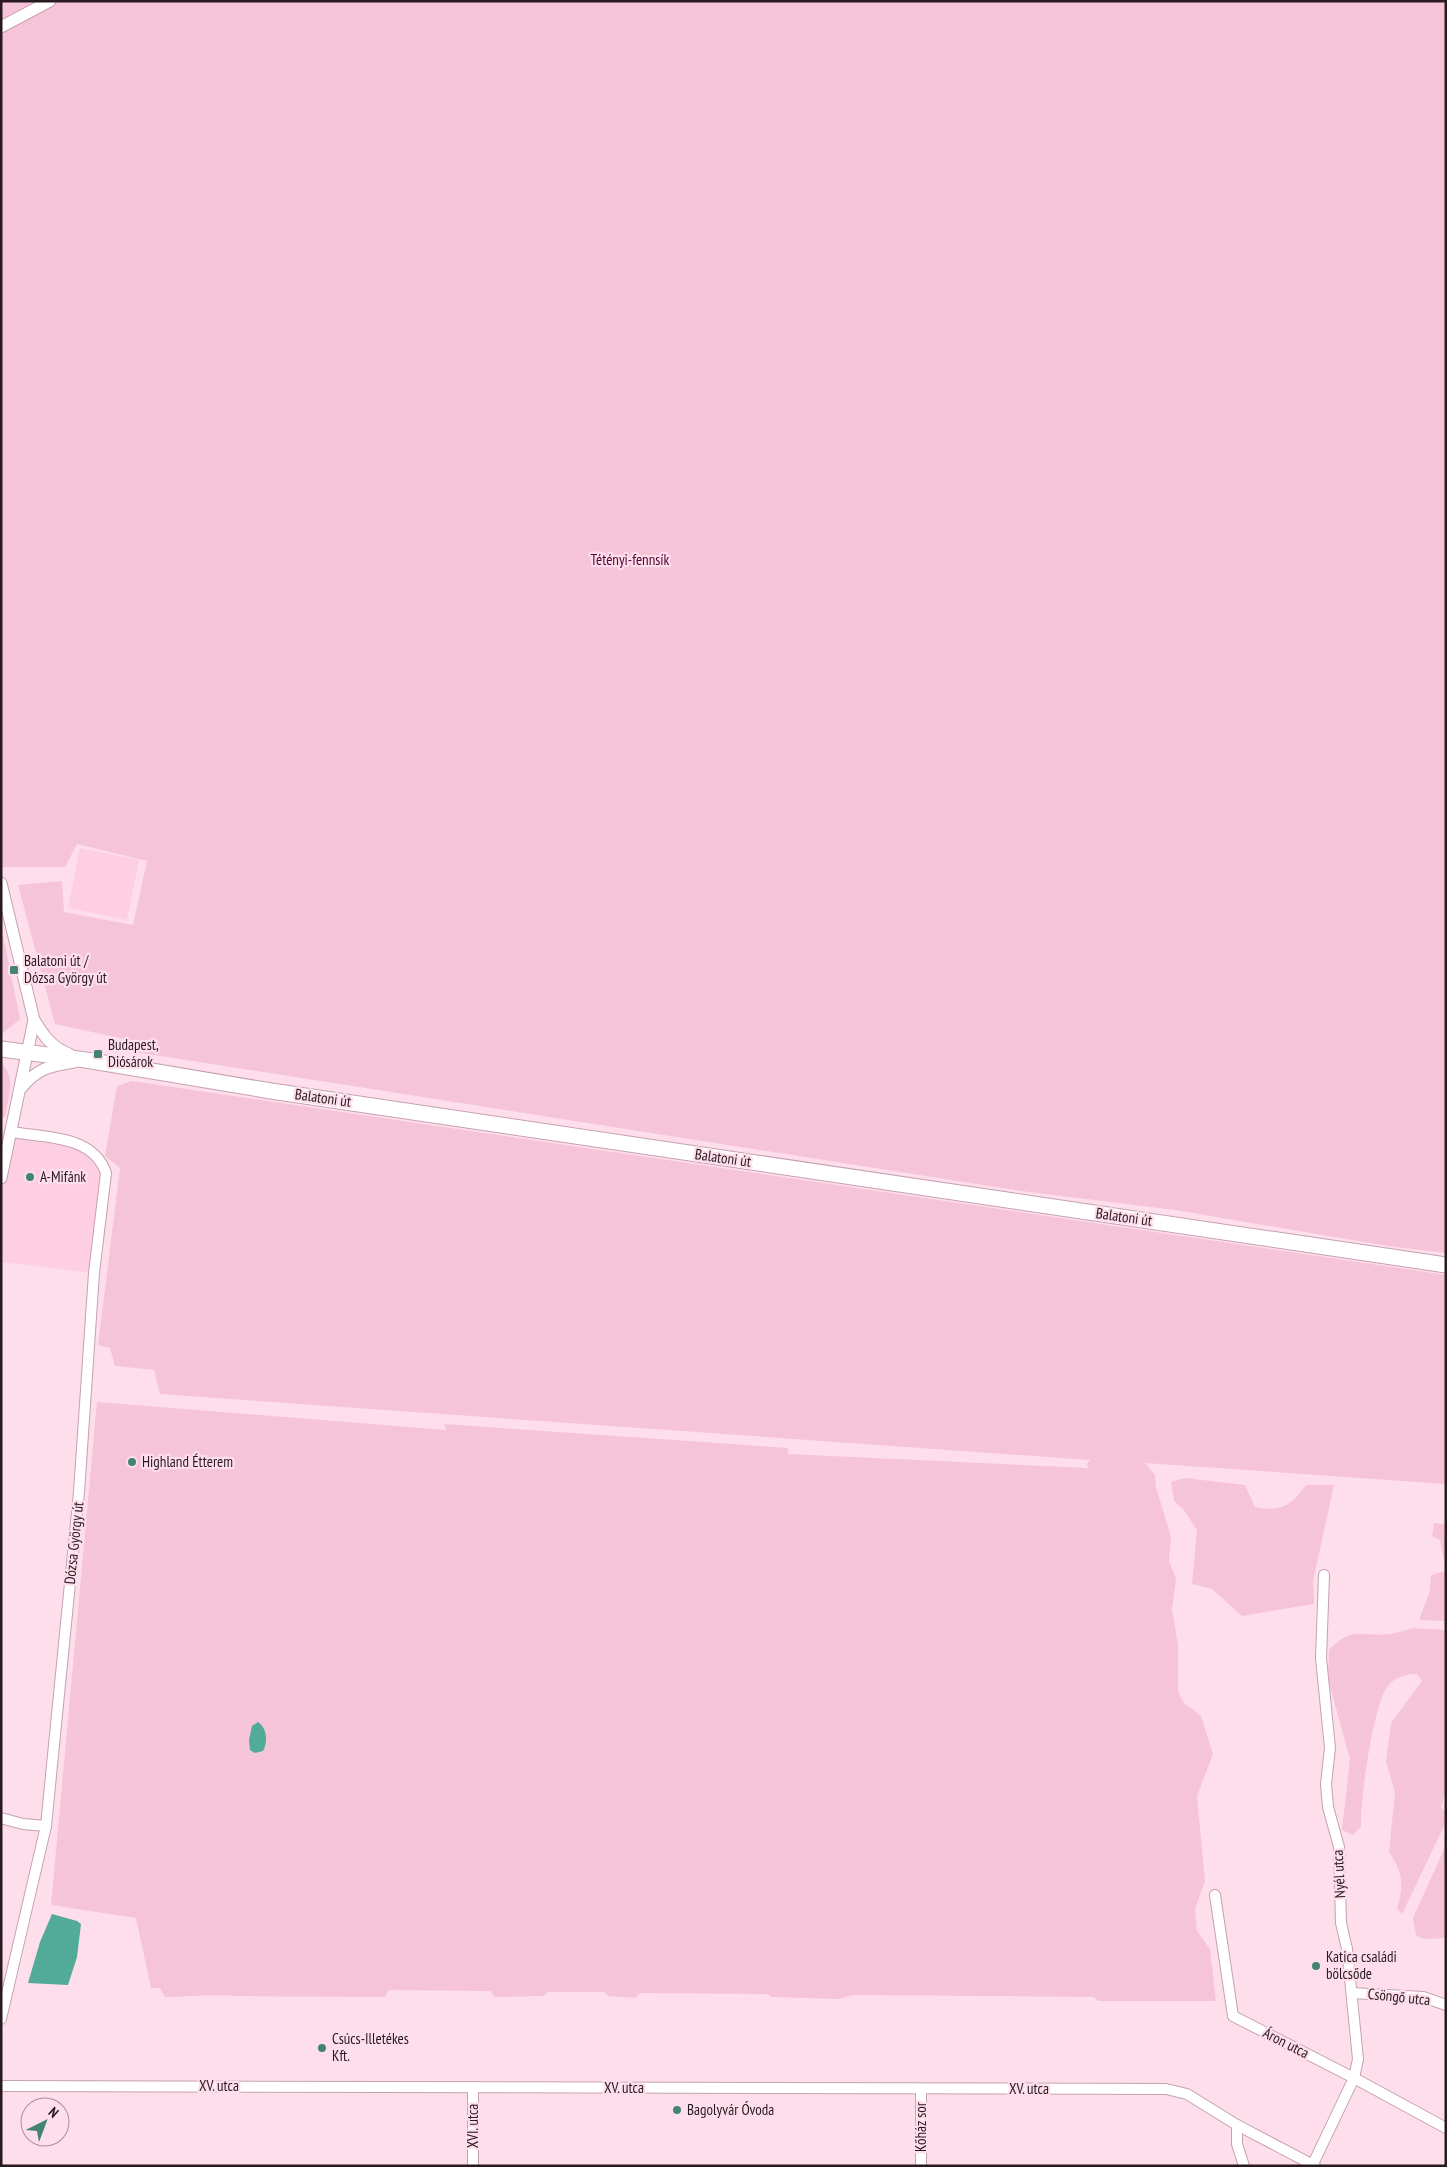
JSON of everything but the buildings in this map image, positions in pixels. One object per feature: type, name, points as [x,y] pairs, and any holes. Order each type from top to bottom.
[{"type":"main road","name":"Balatoni út","points":[[1,1048],[281,1092],[1446,1265]]},
{"type":"street","points":[[1,27],[50,1]]},
{"type":"street","points":[[1,883],[34,1020],[52,1046],[86,1060]]},
{"type":"street","points":[[1,1178],[34,1020]]},
{"type":"street","points":[[20,1090],[32,1075],[38,1071],[59,1064],[86,1060]]},
{"type":"street","name":"Dózsa György út","points":[[1,2018],[46,1826],[79,1492],[94,1274],[106,1174],[102,1163],[83,1145],[12,1132]]},
{"type":"street","name":"Nyél utca","points":[[1314,2165],[1354,2078],[1358,2058],[1347,1949],[1341,1923],[1339,1847],[1328,1807],[1326,1784],[1330,1748],[1321,1658],[1324,1575]]},
{"type":"street","points":[[1,1818],[23,1824],[46,1826]]},
{"type":"street","name":"Áron utca","points":[[1215,1895],[1233,2016],[1446,2128]]},
{"type":"street","name":"Csöngő utca","points":[[1352,1993],[1424,1997],[1446,2005]]},
{"type":"street","name":"XV. utca","points":[[1,2086],[1173,2090],[1187,2094],[1237,2125],[1314,2165]]},
{"type":"street","name":"XVI. utca","points":[[472,2087],[473,2166]]},
{"type":"street","name":"Kőház sor","points":[[921,2089],[921,2166]]},
{"type":"street","points":[[1237,2125],[1237,2144],[1244,2166]]},
{"type":"shaded area","points":[[80,848],[139,860],[127,920],[68,908]]},
{"type":"shaded area","points":[[1,1132],[72,1142],[102,1163],[94,1273],[1,1262]]},
{"type":"shaded area","points":[[258,1722],[265,1731],[266,1739],[263,1751],[255,1753],[250,1750],[249,1740],[252,1726]]},
{"type":"shaded area","points":[[52,1914],[77,1921],[81,1924],[77,1957],[68,1985],[28,1983],[40,1942]]},
{"type":"green space","name":"Tétényi-fennsík","points":[[1,1],[1446,1],[1446,1253],[1388,1246],[1175,1210],[1021,1191],[129,1051],[129,1040],[55,1024],[18,885],[62,881],[64,912],[133,925],[147,861],[77,844],[65,867],[1,867]]},
{"type":"green space","points":[[1,925],[20,1019],[2,1034],[1,1034]]},
{"type":"green space","points":[[1,1062],[6,1068],[10,1082],[5,1117],[1,1116]]},
{"type":"green space","points":[[132,1081],[1446,1275],[1446,1484],[1145,1463],[1155,1475],[1156,1487],[1171,1537],[1169,1561],[1176,1578],[1172,1609],[1178,1645],[1178,1691],[1183,1702],[1201,1716],[1213,1754],[1197,1796],[1205,1881],[1195,1909],[1197,1931],[1210,1949],[1216,2001],[1098,2001],[1094,1997],[852,1995],[839,1999],[772,1997],[767,1994],[640,1993],[635,1998],[608,1996],[605,1992],[548,1992],[543,1996],[495,1997],[490,1991],[389,1990],[385,1997],[218,1995],[165,1997],[160,1988],[151,1988],[136,1918],[51,1905],[97,1402],[446,1430],[444,1424],[788,1448],[788,1454],[1088,1468],[1087,1464],[1090,1460],[160,1394],[154,1370],[115,1366],[110,1348],[98,1345],[120,1168],[105,1156],[117,1086]]},
{"type":"green space","points":[[1185,1478],[1245,1485],[1255,1507],[1272,1509],[1290,1503],[1306,1485],[1334,1485],[1313,1581],[1314,1604],[1242,1616],[1212,1589],[1192,1584],[1197,1530],[1183,1509],[1174,1501],[1171,1482]]},
{"type":"green space","points":[[1434,1523],[1446,1524],[1446,1571],[1440,1540],[1432,1536]]},
{"type":"green space","points":[[1446,1571],[1446,1621],[1419,1620],[1430,1591],[1431,1575]]},
{"type":"green space","points":[[1412,1628],[1446,1630],[1446,1792],[1441,1807],[1446,1813],[1446,1822],[1402,1914],[1397,1908],[1401,1893],[1400,1873],[1389,1852],[1395,1792],[1386,1762],[1391,1723],[1422,1681],[1417,1674],[1400,1677],[1387,1687],[1382,1698],[1368,1754],[1361,1826],[1353,1835],[1342,1830],[1350,1759],[1328,1679],[1329,1650],[1344,1637],[1351,1635],[1390,1634]]},
{"type":"green space","points":[[1446,1845],[1446,1938],[1423,1939],[1416,1935],[1413,1918]]},
{"type":"place","name":"Balatoni út / Dózsa György út","points":[[14,970]]},
{"type":"place","name":"Budapest, Diósárok","points":[[98,1054]]},
{"type":"place","name":"A-Mifánk","points":[[30,1177]]},
{"type":"place","name":"Highland Étterem","points":[[132,1462]]},
{"type":"place","name":"Katica családi bölcsőde","points":[[1316,1966]]},
{"type":"place","name":"Csúcs-Illetékes Kft.","points":[[322,2048]]},
{"type":"place","name":"Bagolyvár Óvoda","points":[[677,2110]]}]
